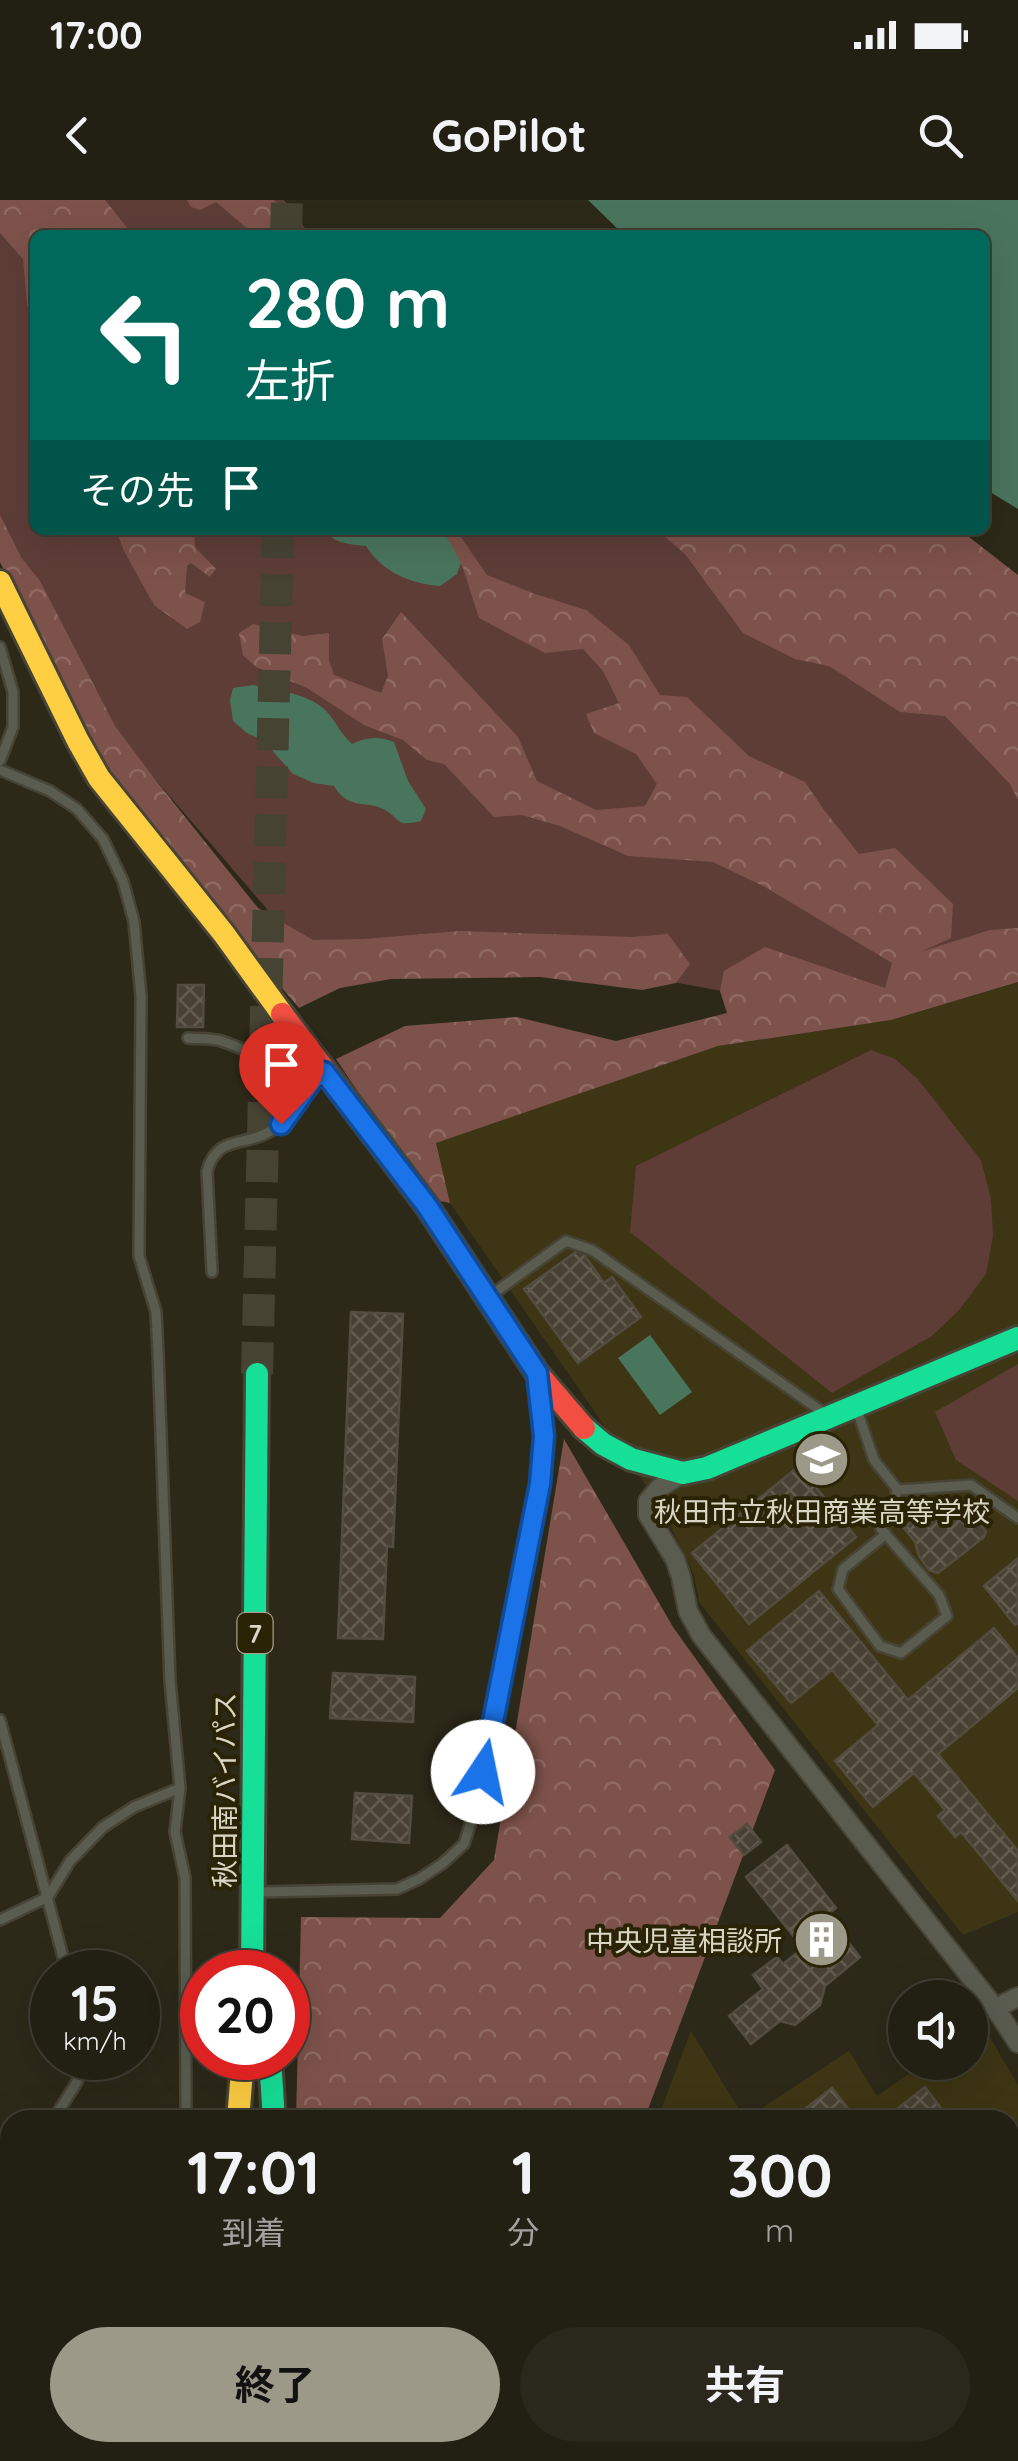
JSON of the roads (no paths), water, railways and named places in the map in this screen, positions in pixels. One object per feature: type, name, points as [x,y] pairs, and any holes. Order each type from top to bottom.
[{"type":"main road","points":[[0,582],[99,778],[224,934],[318,1076],[427,1206],[537,1373],[583,1427],[603,1444],[631,1458],[683,1473],[708,1468],[1018,1338]]},
{"type":"main road","name":"秋田南バイパス","points":[[253,1950],[257,1374]]},
{"type":"main road","points":[[239,2110],[241,2080]]},
{"type":"main road","points":[[272,2080],[274,2110]]},
{"type":"street","points":[[683,1473],[659,1488],[648,1501],[648,1515],[675,1559],[688,1611],[700,1635],[995,2008],[1018,2044]]},
{"type":"street","points":[[995,2008],[1017,2000]]},
{"type":"lane","points":[[0,648],[14,692],[13,727],[0,761]]},
{"type":"lane","points":[[0,770],[77,809],[103,838],[124,881],[134,922],[142,996],[138,1256],[156,1312],[170,1680],[180,1788],[175,1832],[185,1878],[186,2110]]},
{"type":"lane","points":[[188,1038],[216,1039],[298,1076],[318,1076]]},
{"type":"lane","points":[[212,1272],[207,1171],[211,1157],[224,1146],[268,1133],[281,1124],[318,1076]]},
{"type":"lane","points":[[488,1298],[566,1241],[592,1250],[830,1418]]},
{"type":"lane","points":[[254,1892],[397,1889],[442,1864],[464,1844],[475,1810],[540,1484],[544,1436],[537,1373]]},
{"type":"lane","points":[[856,1408],[874,1460],[898,1490]]},
{"type":"lane","points":[[898,1490],[970,1485],[1018,1518]]},
{"type":"lane","points":[[886,1534],[842,1569],[838,1589],[880,1646],[901,1652],[947,1616],[939,1595],[882,1529],[898,1490]]},
{"type":"lane","points":[[0,1720],[62,1950]]},
{"type":"lane","points":[[0,1920],[48,1897],[70,1861],[103,1827],[134,1807],[180,1788]]},
{"type":"lane","points":[[59,2110],[77,2080]]},
{"type":"tunnel","points":[[286,230],[287,200]]},
{"type":"tunnel","points":[[257,1374],[278,535]]},
{"type":"place","name":"秋田市立秋田商業高等学校","points":[[822,1460]]},
{"type":"place","name":"中央児童相談所","points":[[821,1940]]}]
